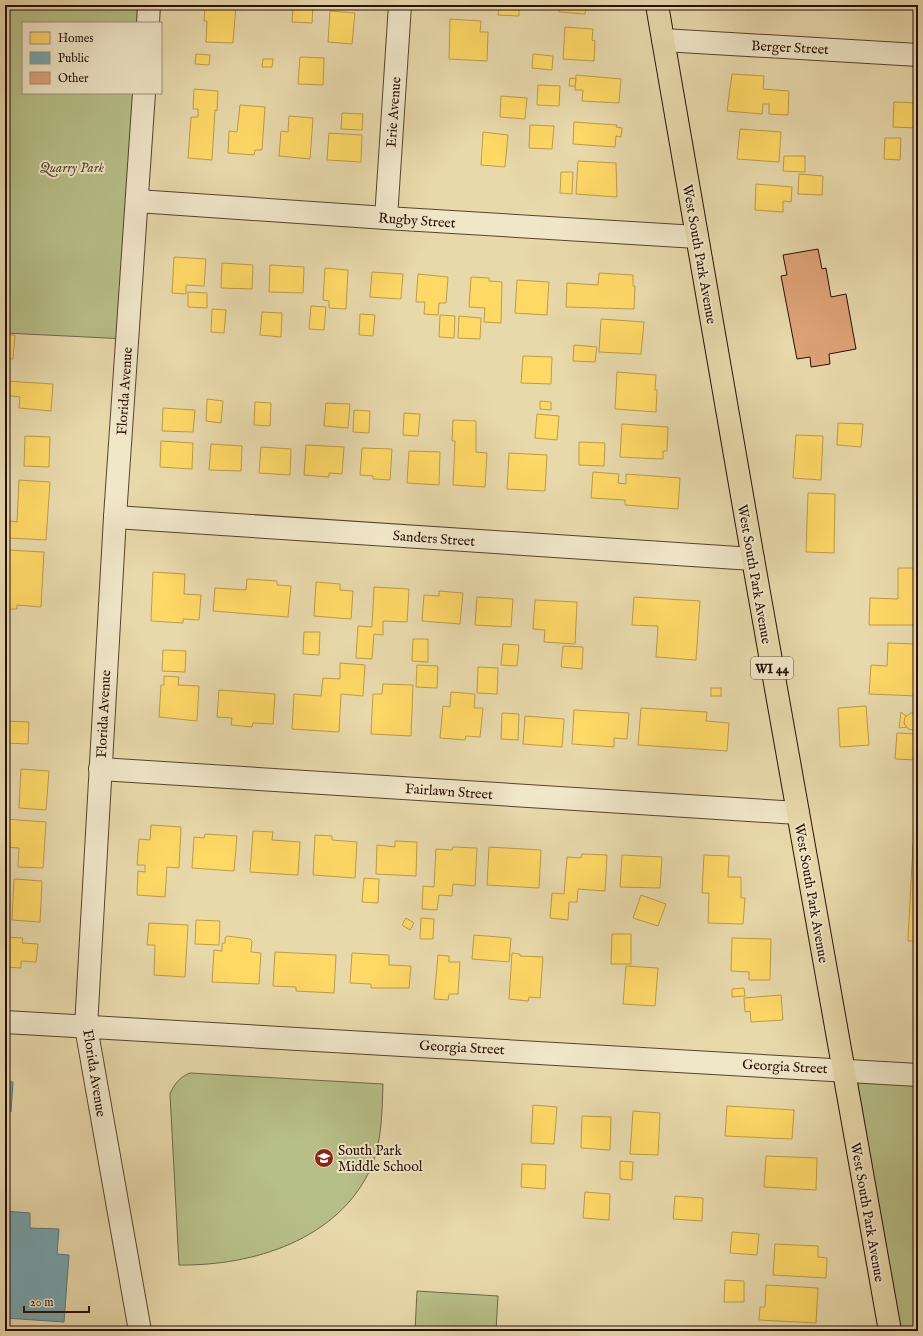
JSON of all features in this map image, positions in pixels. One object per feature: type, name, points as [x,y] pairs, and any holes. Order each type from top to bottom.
[{"type":"main road","name":"West South Park Avenue","points":[[657,5],[752,558],[842,1069],[890,1331]]},
{"type":"street","points":[[148,22],[150,5]]},
{"type":"street","name":"Erie Avenue","points":[[386,218],[400,5]]},
{"type":"street","name":"Berger Street","points":[[663,40],[918,55]]},
{"type":"street","name":"Florida Avenue","points":[[140,1331],[86,1027],[115,516],[144,94]]},
{"type":"street","name":"Rugby Street","points":[[137,201],[697,237]]},
{"type":"street","name":"Sanders Street","points":[[115,516],[752,558]]},
{"type":"street","name":"Fairlawn Street","points":[[100,769],[798,813]]},
{"type":"street","name":"Georgia Street","points":[[5,1022],[918,1074]]},
{"type":"green space","name":"Quarry Park","points":[[5,5],[149,5],[148,22],[22,22],[22,94],[143,94],[127,339],[5,333]]},
{"type":"green space","points":[[843,1069],[918,1075],[918,1331],[889,1331]]},
{"type":"green space","points":[[190,1073],[383,1084],[381,1127],[375,1158],[371,1168],[356,1193],[337,1214],[315,1231],[290,1244],[264,1254],[236,1260],[207,1264],[179,1265],[170,1094],[178,1081]]},
{"type":"green space","points":[[417,1291],[498,1296],[496,1331],[415,1331]]},
{"type":"building: Homes","points":[[205,5],[236,5],[233,43],[206,42],[207,21],[204,21]]},
{"type":"building: Homes","points":[[293,5],[313,5],[312,23],[292,22]]},
{"type":"building: Homes","points":[[499,5],[519,5],[519,16],[498,15]]},
{"type":"building: Homes","points":[[559,5],[586,5],[585,14],[559,12]]},
{"type":"building: Homes","points":[[718,5],[750,5],[750,10],[718,8]]},
{"type":"building: Homes","points":[[330,11],[355,13],[352,44],[328,42]]},
{"type":"building: Homes","points":[[450,19],[481,21],[480,32],[488,32],[487,61],[449,59]]},
{"type":"building: Homes","points":[[565,27],[593,29],[592,40],[595,41],[594,61],[563,59]]},
{"type":"building: Homes","points":[[196,54],[210,55],[209,65],[195,64]]},
{"type":"building: Homes","points":[[533,54],[553,56],[552,70],[532,68]]},
{"type":"building: Homes","points":[[300,57],[324,58],[323,85],[298,84]]},
{"type":"building: Homes","points":[[263,59],[273,59],[272,67],[262,67]]},
{"type":"building: Homes","points":[[732,74],[764,76],[763,89],[789,91],[788,115],[769,114],[769,104],[763,104],[762,114],[727,111]]},
{"type":"building: Homes","points":[[576,75],[621,79],[619,103],[582,101],[583,90],[575,90]]},
{"type":"building: Homes","points":[[570,78],[576,79],[575,86],[569,86]]},
{"type":"building: Homes","points":[[538,85],[560,86],[559,106],[537,105]]},
{"type":"building: Homes","points":[[194,89],[218,91],[217,111],[215,110],[212,160],[188,158],[191,117],[198,117],[198,109],[193,109]]},
{"type":"building: Homes","points":[[501,96],[527,98],[525,119],[500,117]]},
{"type":"building: Homes","points":[[894,102],[918,103],[918,128],[893,127]]},
{"type":"building: Homes","points":[[240,105],[265,107],[262,150],[255,150],[254,155],[228,153],[229,131],[237,132]]},
{"type":"building: Homes","points":[[342,113],[363,114],[362,130],[341,129]]},
{"type":"building: Homes","points":[[289,116],[313,118],[310,159],[279,156],[281,131],[288,132]]},
{"type":"building: Homes","points":[[574,122],[617,125],[616,127],[622,128],[621,137],[616,136],[615,147],[573,144]]},
{"type":"building: Homes","points":[[530,125],[554,126],[552,149],[529,148]]},
{"type":"building: Homes","points":[[740,129],[781,132],[779,162],[737,159]]},
{"type":"building: Homes","points":[[483,132],[508,135],[505,167],[481,165]]},
{"type":"building: Homes","points":[[329,133],[362,135],[361,162],[327,160]]},
{"type":"building: Homes","points":[[885,138],[901,138],[900,160],[884,159]]},
{"type":"building: Homes","points":[[784,156],[805,156],[805,172],[783,171]]},
{"type":"building: Homes","points":[[578,161],[616,163],[617,197],[576,194]]},
{"type":"building: Homes","points":[[561,172],[573,172],[572,194],[560,193]]},
{"type":"building: Homes","points":[[799,174],[823,176],[822,195],[798,194]]},
{"type":"building: Homes","points":[[756,184],[792,187],[791,202],[783,201],[783,212],[755,210]]},
{"type":"building: Homes","points":[[174,257],[206,259],[204,286],[186,285],[186,294],[172,293]]},
{"type":"building: Homes","points":[[222,263],[253,265],[252,289],[221,288]]},
{"type":"building: Homes","points":[[270,265],[304,267],[303,293],[269,292]]},
{"type":"building: Homes","points":[[325,268],[348,270],[346,309],[329,308],[329,301],[323,300]]},
{"type":"building: Homes","points":[[372,272],[403,274],[401,299],[370,297]]},
{"type":"building: Homes","points":[[599,273],[633,275],[633,286],[635,286],[634,309],[566,307],[567,283],[598,285]]},
{"type":"building: Homes","points":[[418,274],[448,277],[446,303],[439,303],[438,315],[424,314],[425,302],[416,302]]},
{"type":"building: Homes","points":[[471,277],[489,278],[489,281],[502,282],[501,323],[484,322],[485,308],[469,307]]},
{"type":"building: Homes","points":[[517,280],[549,282],[547,315],[515,313]]},
{"type":"building: Homes","points":[[188,292],[207,293],[207,308],[188,307]]},
{"type":"building: Homes","points":[[311,306],[326,307],[324,330],[309,329]]},
{"type":"building: Homes","points":[[212,309],[226,310],[224,333],[211,332]]},
{"type":"building: Homes","points":[[262,312],[282,313],[281,337],[260,335]]},
{"type":"building: Homes","points":[[360,314],[375,315],[373,336],[359,335]]},
{"type":"building: Homes","points":[[440,315],[455,316],[454,338],[439,337]]},
{"type":"building: Homes","points":[[459,316],[481,318],[480,339],[458,338]]},
{"type":"building: Homes","points":[[601,319],[644,322],[641,354],[599,352]]},
{"type":"building: Homes","points":[[5,335],[15,335],[13,359],[5,358]]},
{"type":"building: Homes","points":[[574,345],[597,347],[595,362],[573,361]]},
{"type":"building: Homes","points":[[523,356],[552,357],[551,384],[521,383]]},
{"type":"building: Homes","points":[[617,372],[656,375],[656,412],[615,409]]},
{"type":"building: Homes","points":[[5,381],[53,384],[51,411],[19,408],[20,397],[5,395]]},
{"type":"building: Homes","points":[[207,399],[223,401],[221,423],[206,421]]},
{"type":"building: Homes","points":[[540,401],[551,402],[551,410],[540,409]]},
{"type":"building: Homes","points":[[255,402],[271,403],[270,426],[254,425]]},
{"type":"building: Homes","points":[[326,403],[350,404],[348,428],[324,426]]},
{"type":"building: Homes","points":[[163,408],[195,410],[193,432],[162,431]]},
{"type":"building: Homes","points":[[354,410],[370,411],[369,433],[353,432]]},
{"type":"building: Homes","points":[[404,413],[420,414],[418,436],[403,435]]},
{"type":"building: Homes","points":[[537,414],[559,416],[557,440],[535,438]]},
{"type":"building: Homes","points":[[453,420],[476,421],[476,452],[487,453],[485,487],[453,485],[455,441],[452,441]]},
{"type":"building: Homes","points":[[838,423],[863,424],[861,447],[837,445]]},
{"type":"building: Homes","points":[[622,424],[668,427],[667,451],[663,451],[663,459],[620,457]]},
{"type":"building: Homes","points":[[796,435],[823,436],[821,480],[793,478]]},
{"type":"building: Homes","points":[[25,436],[50,437],[49,467],[24,466]]},
{"type":"building: Homes","points":[[161,441],[193,443],[192,469],[160,467]]},
{"type":"building: Homes","points":[[579,442],[605,443],[604,466],[579,465]]},
{"type":"building: Homes","points":[[211,444],[242,446],[241,471],[209,470]]},
{"type":"building: Homes","points":[[306,445],[344,447],[342,474],[329,473],[329,477],[304,475]]},
{"type":"building: Homes","points":[[261,447],[291,449],[290,475],[259,473]]},
{"type":"building: Homes","points":[[362,448],[392,449],[390,480],[373,479],[373,476],[360,475]]},
{"type":"building: Homes","points":[[409,451],[440,452],[439,485],[407,483]]},
{"type":"building: Homes","points":[[509,453],[547,455],[545,491],[507,489]]},
{"type":"building: Homes","points":[[593,472],[619,474],[618,483],[626,484],[626,474],[680,478],[678,509],[625,505],[625,500],[591,498]]},
{"type":"building: Homes","points":[[19,480],[50,482],[46,540],[9,538],[10,521],[17,522]]},
{"type":"building: Homes","points":[[808,493],[835,494],[834,553],[806,552]]},
{"type":"building: Homes","points":[[7,550],[44,552],[41,607],[17,605],[17,609],[5,609]]},
{"type":"building: Homes","points":[[898,568],[918,568],[918,625],[869,625],[870,598],[898,599]]},
{"type":"building: Homes","points":[[153,572],[185,574],[184,594],[201,595],[199,620],[183,619],[183,623],[151,621]]},
{"type":"building: Homes","points":[[247,579],[277,581],[277,585],[291,586],[288,617],[213,611],[215,588],[246,590]]},
{"type":"building: Homes","points":[[316,582],[340,584],[340,590],[353,591],[351,619],[314,616]]},
{"type":"building: Homes","points":[[374,587],[409,589],[407,622],[383,621],[383,635],[374,634],[372,659],[356,658],[358,626],[372,627]]},
{"type":"building: Homes","points":[[439,591],[463,593],[460,624],[422,621],[424,595],[439,596]]},
{"type":"building: Homes","points":[[477,597],[513,599],[511,627],[475,625]]},
{"type":"building: Homes","points":[[634,597],[700,601],[696,660],[656,657],[658,626],[632,625]]},
{"type":"building: Homes","points":[[535,600],[577,602],[575,644],[544,642],[545,630],[533,629]]},
{"type":"building: Homes","points":[[304,632],[320,632],[319,655],[303,654]]},
{"type":"building: Homes","points":[[413,639],[428,639],[428,662],[412,661]]},
{"type":"building: Homes","points":[[888,643],[918,644],[918,696],[869,694],[871,665],[887,666]]},
{"type":"building: Homes","points":[[503,644],[519,645],[517,666],[501,665]]},
{"type":"building: Homes","points":[[563,646],[583,647],[582,669],[561,667]]},
{"type":"building: Homes","points":[[163,650],[186,651],[185,672],[162,671]]},
{"type":"building: Homes","points":[[340,663],[365,665],[363,696],[341,694],[339,732],[292,729],[294,694],[321,696],[323,678],[340,679]]},
{"type":"building: Homes","points":[[417,665],[438,666],[437,688],[416,687]]},
{"type":"building: Homes","points":[[478,667],[498,668],[497,694],[477,693]]},
{"type":"building: Homes","points":[[164,676],[179,677],[178,685],[199,686],[197,721],[159,717],[161,685],[164,685]]},
{"type":"building: Homes","points":[[383,684],[413,685],[411,736],[371,734],[373,694],[382,694]]},
{"type":"building: Homes","points":[[711,688],[721,688],[721,696],[711,696]]},
{"type":"building: Homes","points":[[219,690],[275,694],[273,724],[253,723],[252,727],[231,725],[232,718],[217,717]]},
{"type":"building: Homes","points":[[451,692],[475,694],[474,708],[483,708],[480,737],[466,736],[465,740],[440,738],[443,706],[450,707]]},
{"type":"building: Homes","points":[[866,706],[869,745],[840,747],[838,708]]},
{"type":"building: Homes","points":[[641,708],[707,712],[706,721],[729,723],[727,751],[638,745]]},
{"type":"building: Homes","points":[[574,710],[629,713],[627,739],[614,738],[614,747],[572,744]]},
{"type":"building: Homes","points":[[901,712],[906,716],[904,723],[907,727],[899,728]]},
{"type":"building: Homes","points":[[502,713],[519,714],[518,740],[501,739]]},
{"type":"building: Homes","points":[[911,713],[918,714],[918,729],[915,730],[908,729],[904,723],[905,717]]},
{"type":"building: Homes","points":[[525,716],[564,719],[562,747],[523,744]]},
{"type":"building: Homes","points":[[5,721],[29,722],[28,744],[5,743]]},
{"type":"building: Homes","points":[[897,733],[918,734],[918,760],[895,759]]},
{"type":"building: Homes","points":[[21,769],[49,771],[46,810],[19,808]]},
{"type":"building: Homes","points":[[5,819],[46,822],[43,868],[18,867],[19,848],[5,847]]},
{"type":"building: Homes","points":[[151,825],[181,827],[179,868],[167,867],[165,897],[137,895],[138,871],[145,872],[145,865],[137,865],[139,839],[150,840]]},
{"type":"building: Homes","points":[[253,831],[273,832],[272,840],[300,842],[298,875],[250,872]]},
{"type":"building: Homes","points":[[205,834],[237,836],[234,871],[192,868],[194,837],[204,838]]},
{"type":"building: Homes","points":[[315,835],[332,836],[332,840],[357,842],[355,878],[313,875]]},
{"type":"building: Homes","points":[[395,841],[417,842],[416,876],[376,874],[377,845],[395,847]]},
{"type":"building: Homes","points":[[913,844],[918,844],[918,941],[908,941]]},
{"type":"building: Homes","points":[[453,847],[477,848],[475,886],[453,884],[452,896],[439,895],[437,910],[422,909],[423,886],[434,887],[436,849],[452,850]]},
{"type":"building: Homes","points":[[489,847],[541,850],[539,888],[487,885]]},
{"type":"building: Homes","points":[[582,854],[607,855],[605,891],[578,889],[577,902],[569,902],[568,920],[550,918],[552,893],[564,894],[567,857],[581,858]]},
{"type":"building: Homes","points":[[622,855],[662,857],[660,888],[620,887]]},
{"type":"building: Homes","points":[[704,855],[729,856],[728,877],[741,877],[741,898],[745,898],[743,924],[708,923],[709,893],[702,893]]},
{"type":"building: Homes","points":[[364,878],[379,879],[378,903],[362,902]]},
{"type":"building: Homes","points":[[14,879],[42,881],[40,922],[12,920]]},
{"type":"building: Homes","points":[[641,895],[666,904],[658,926],[633,918]]},
{"type":"building: Homes","points":[[406,918],[414,923],[410,930],[402,925]]},
{"type":"building: Homes","points":[[421,918],[434,919],[433,939],[420,939]]},
{"type":"building: Homes","points":[[196,920],[220,921],[219,945],[195,944]]},
{"type":"building: Homes","points":[[149,923],[188,925],[185,977],[154,975],[155,945],[147,945]]},
{"type":"building: Homes","points":[[612,934],[631,934],[631,964],[611,964]]},
{"type":"building: Homes","points":[[474,935],[511,938],[509,962],[472,959]]},
{"type":"building: Homes","points":[[227,936],[250,939],[252,941],[251,952],[261,953],[259,984],[212,982],[214,950],[222,951],[222,943],[225,943],[225,938]]},
{"type":"building: Homes","points":[[5,937],[23,938],[22,943],[38,944],[36,962],[21,961],[21,968],[5,967]]},
{"type":"building: Homes","points":[[732,938],[771,939],[770,980],[749,980],[749,972],[731,971]]},
{"type":"building: Homes","points":[[275,952],[336,955],[334,993],[296,991],[296,987],[273,986]]},
{"type":"building: Homes","points":[[352,953],[389,955],[389,965],[411,966],[409,988],[371,988],[371,984],[350,983]]},
{"type":"building: Homes","points":[[512,953],[520,954],[520,956],[543,957],[540,998],[529,997],[528,1001],[509,999]]},
{"type":"building: Homes","points":[[438,955],[449,956],[449,962],[460,962],[458,994],[449,994],[448,1000],[434,999]]},
{"type":"building: Homes","points":[[626,966],[658,968],[655,1006],[623,1004]]},
{"type":"building: Homes","points":[[744,988],[745,996],[732,997],[732,989]]},
{"type":"building: Homes","points":[[781,995],[783,1020],[751,1022],[750,1011],[745,1012],[744,998]]},
{"type":"building: Homes","points":[[533,1105],[557,1107],[554,1144],[531,1143]]},
{"type":"building: Homes","points":[[727,1106],[794,1110],[792,1139],[725,1136]]},
{"type":"building: Homes","points":[[633,1111],[660,1113],[658,1155],[630,1154]]},
{"type":"building: Homes","points":[[582,1116],[611,1117],[610,1150],[581,1148]]},
{"type":"building: Homes","points":[[766,1156],[817,1158],[816,1190],[764,1187]]},
{"type":"building: Homes","points":[[620,1161],[633,1162],[632,1180],[620,1179]]},
{"type":"building: Homes","points":[[522,1164],[546,1165],[545,1189],[521,1187]]},
{"type":"building: Homes","points":[[585,1192],[610,1194],[609,1220],[583,1218]]},
{"type":"building: Homes","points":[[675,1196],[703,1198],[702,1221],[673,1219]]},
{"type":"building: Homes","points":[[732,1232],[759,1234],[757,1255],[730,1253]]},
{"type":"building: Homes","points":[[775,1244],[818,1246],[818,1257],[827,1258],[826,1278],[773,1275]]},
{"type":"building: Homes","points":[[725,1280],[744,1281],[744,1302],[724,1302]]},
{"type":"building: Homes","points":[[766,1285],[818,1288],[816,1323],[759,1320],[760,1307],[765,1307]]},
{"type":"building: Public","points":[[5,1081],[13,1082],[11,1112],[7,1111],[5,1146]]},
{"type":"building: Public","points":[[5,1211],[30,1213],[30,1228],[59,1229],[57,1254],[69,1255],[64,1322],[5,1318]]},
{"type":"building: Other","points":[[818,249],[822,269],[826,268],[831,297],[846,294],[856,349],[829,354],[830,364],[811,367],[810,357],[797,359],[781,276],[787,275],[783,255]]},
{"type":"place","name":"South Park Middle School","points":[[324,1158]]}]
